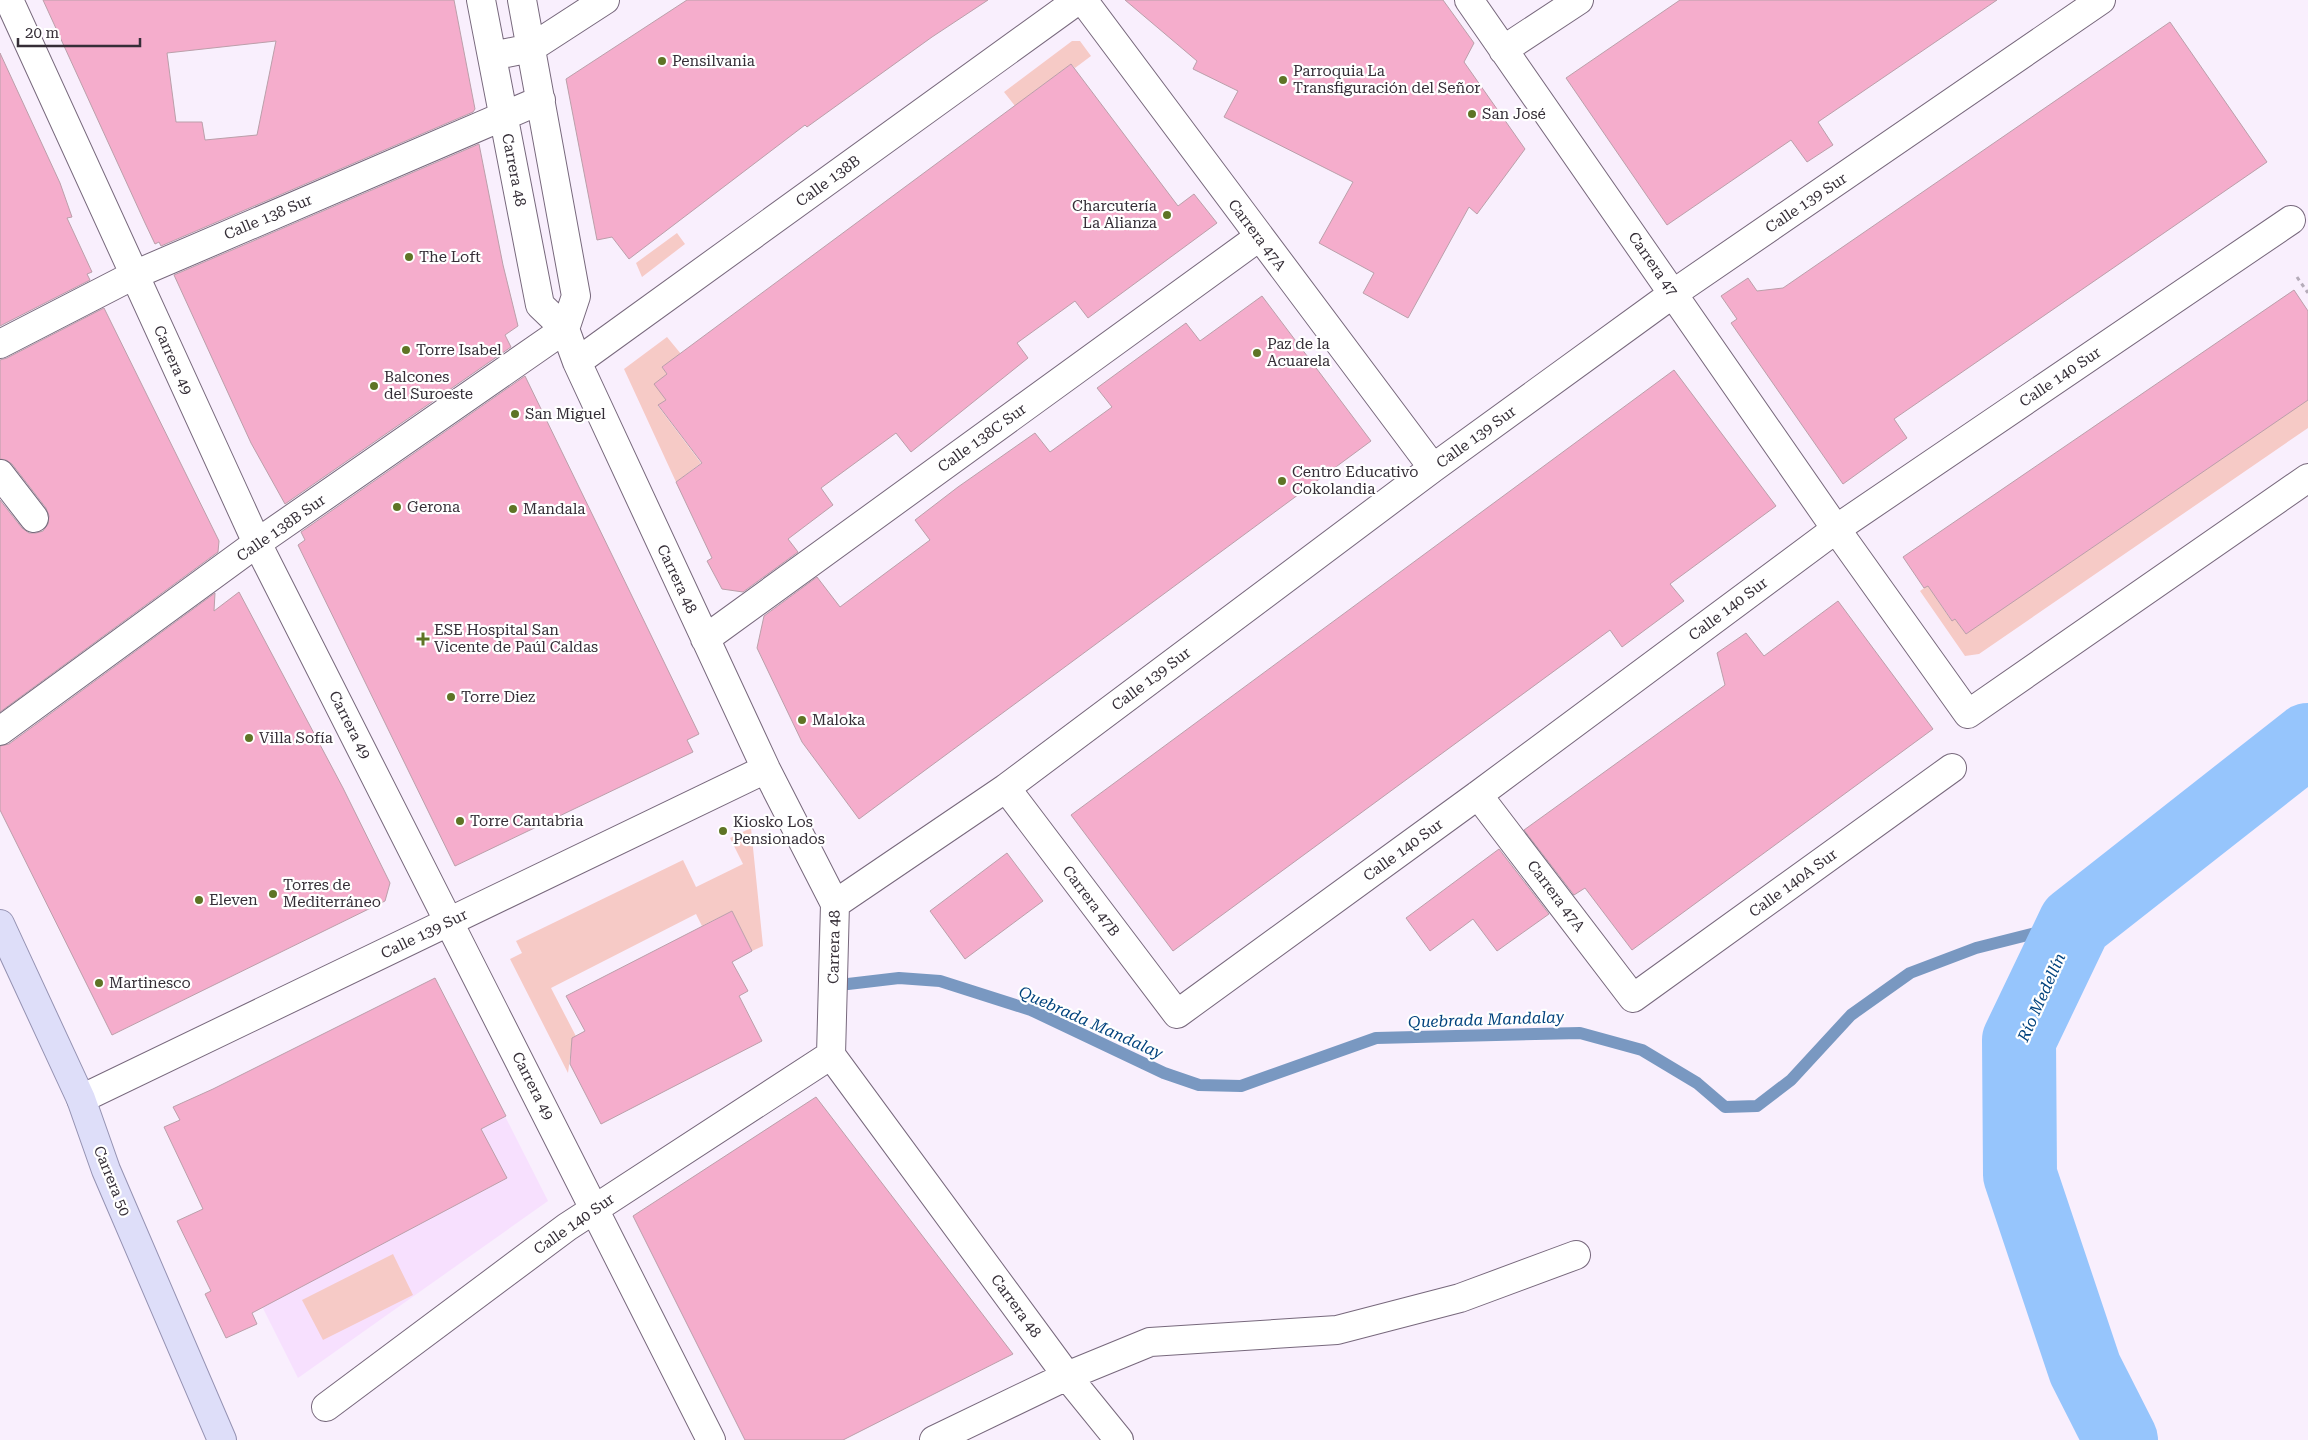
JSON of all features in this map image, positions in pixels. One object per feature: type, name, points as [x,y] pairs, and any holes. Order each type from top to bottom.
[{"type":"main road","name":"Carrera 50","points":[[0,924],[81,1100],[106,1170],[222,1440]]},
{"type":"street","name":"Carrera 49","points":[[9,0],[257,544],[711,1440]]},
{"type":"street","name":"Carrera 48","points":[[481,0],[540,305],[565,329],[577,362],[766,769],[835,904],[831,1055],[1067,1376],[1119,1440]]},
{"type":"street","points":[[522,0],[576,296],[565,329]]},
{"type":"street","points":[[492,56],[531,48],[605,0]]},
{"type":"street","name":"Calle 138B","points":[[577,362],[1078,0]]},
{"type":"street","name":"Carrera 47A","points":[[1083,0],[1433,468]]},
{"type":"street","name":"Carrera 47","points":[[1469,0],[1836,529],[1968,714],[2308,478]]},
{"type":"street","points":[[1503,50],[1579,0]]},
{"type":"street","name":"Calle 139 Sur","points":[[835,904],[1006,788],[1433,468],[1674,293],[2101,0]]},
{"type":"street","name":"Calle 138 Sur","points":[[0,344],[134,275],[541,100]]},
{"type":"street","name":"Calle 140 Sur","points":[[1177,1014],[1478,795],[1836,529],[2290,220]]},
{"type":"street","name":"Calle 138C Sur","points":[[705,639],[1260,237]]},
{"type":"street","name":"Calle 138B Sur","points":[[0,731],[257,544],[565,329]]},
{"type":"street","points":[[0,474],[34,518]]},
{"type":"street","name":"Calle 140A Sur","points":[[1633,998],[1952,768]]},
{"type":"street","name":"Calle 139 Sur","points":[[81,1100],[766,769]]},
{"type":"street","name":"Carrera 47B","points":[[1006,788],[1177,1014]]},
{"type":"street","name":"Carrera 47A","points":[[1478,795],[1633,998]]},
{"type":"street","name":"Calle 140 Sur","points":[[326,1407],[560,1232],[831,1055]]},
{"type":"street","points":[[934,1440],[1067,1376],[1150,1342],[1337,1330],[1460,1298],[1576,1254]]},
{"type":"path","points":[[2297,277],[2308,293]]},
{"type":"shaded area","points":[[1072,41],[1080,41],[1091,56],[1075,68],[1071,64],[1015,106],[1004,92]]},
{"type":"shaded area","points":[[677,233],[685,244],[642,277],[636,263]]},
{"type":"shaded area","points":[[667,337],[681,354],[662,367],[667,374],[666,400],[658,406],[701,463],[676,482],[624,369]]},
{"type":"shaded area","points":[[2308,400],[2308,428],[1979,654],[1965,656],[1920,591],[1931,583],[1938,601],[1951,620],[1955,619],[1966,634],[2114,458],[2093,427],[2103,420],[2125,450]]},
{"type":"shaded area","points":[[751,828],[763,946],[752,951],[732,911],[702,926],[696,914],[551,988],[580,1044],[571,1050],[568,1073],[510,959],[522,953],[516,941],[683,860],[696,887],[743,864],[730,838]]},
{"type":"shaded area","points":[[435,978],[548,1201],[298,1378],[209,1201],[246,1073]]},
{"type":"shaded area","points":[[393,1254],[413,1295],[323,1340],[302,1300]]},
{"type":"building","points":[[43,0],[454,0],[475,109],[473,112],[161,246],[159,242],[155,244]],"holes":[[[276,41],[257,135],[205,140],[202,122],[176,122],[167,53]]]},
{"type":"building","points":[[687,0],[988,0],[932,37],[807,127],[805,125],[629,259],[612,237],[597,240],[566,79]]},
{"type":"building","points":[[1125,0],[1443,0],[1474,43],[1464,62],[1525,149],[1477,214],[1469,207],[1408,318],[1363,293],[1374,273],[1319,243],[1353,182],[1224,117],[1238,91],[1193,69],[1197,61]]},
{"type":"building","points":[[1680,0],[1997,0],[1818,122],[1833,145],[1807,162],[1791,140],[1667,225],[1566,78]]},
{"type":"building","points":[[2170,22],[2267,162],[1894,419],[1907,438],[1843,484],[1731,323],[1737,319],[1721,296],[1748,278],[1757,291],[1783,288]]},
{"type":"building","points":[[0,53],[60,183],[72,217],[67,218],[92,272],[87,274],[90,280],[0,326]]},
{"type":"building","points":[[1071,64],[1178,206],[1194,194],[1217,223],[1088,318],[1075,301],[1017,343],[1028,358],[911,452],[896,433],[821,488],[833,505],[788,539],[798,552],[743,592],[722,589],[707,561],[712,558],[676,482],[702,463],[658,405],[666,400],[654,384],[667,374],[662,367]]},
{"type":"building","points":[[479,144],[503,265],[518,326],[505,335],[511,347],[285,504],[251,443],[174,275]]},
{"type":"building","points":[[2294,290],[2308,311],[2308,400],[1966,634],[1955,619],[1952,621],[1928,586],[1924,588],[1903,557]]},
{"type":"building","points":[[1262,296],[1371,441],[859,819],[802,742],[757,648],[764,616],[817,577],[840,607],[930,540],[915,520],[958,487],[1035,433],[1050,452],[1112,407],[1097,388],[1186,323],[1200,341]]},
{"type":"building","points":[[104,308],[219,541],[218,552],[0,712],[0,500],[22,528],[29,533],[43,531],[48,524],[49,516],[46,508],[12,464],[0,459],[0,360]]},
{"type":"building","points":[[1674,370],[1776,506],[1670,584],[1684,601],[1622,647],[1610,630],[1173,951],[1071,815]]},
{"type":"building","points":[[525,376],[699,734],[687,740],[693,752],[455,866],[298,545],[305,540],[301,532]]},
{"type":"building","points":[[239,592],[343,788],[390,883],[385,901],[112,1035],[0,810],[0,746],[9,744],[215,593],[214,611]]},
{"type":"building","points":[[1838,601],[1933,729],[1632,950],[1585,888],[1574,895],[1524,830],[1725,685],[1717,653],[1746,633],[1764,656]]},
{"type":"building","points":[[1499,849],[1549,914],[1497,951],[1473,919],[1430,951],[1406,918]]},
{"type":"building","points":[[1007,853],[1043,901],[965,959],[930,911]]},
{"type":"building","points":[[732,911],[752,951],[732,962],[748,991],[739,996],[762,1041],[601,1124],[570,1064],[572,1038],[585,1031],[566,996]]},
{"type":"building","points":[[435,978],[506,1116],[481,1129],[507,1178],[252,1313],[257,1324],[226,1338],[205,1294],[211,1291],[177,1221],[203,1209],[164,1127],[180,1120],[173,1107],[213,1089]]},
{"type":"building","points":[[816,1097],[1013,1354],[843,1440],[745,1440],[633,1216]]},
{"type":"waterway","name":"Río Medellín","points":[[2121,1440],[2085,1369],[2020,1175],[2019,1040],[2075,923],[2308,740]]},
{"type":"waterway","name":"Quebrada Mandalay","points":[[848,984],[899,978],[940,981],[1031,1010],[1164,1073],[1199,1085],[1241,1086],[1376,1038],[1580,1033],[1642,1050],[1697,1083],[1725,1107],[1757,1106],[1791,1080],[1851,1015],[1910,973],[1976,948],[2075,923]]},
{"type":"place","name":"Pensilvania","points":[[662,61]]},
{"type":"place","name":"Parroquia La Transfiguración del Señor","points":[[1283,80]]},
{"type":"place","name":"San José","points":[[1472,114]]},
{"type":"place","name":"Charcutería La Alianza","points":[[1167,215]]},
{"type":"place","name":"The Loft","points":[[409,257]]},
{"type":"place","name":"Torre Isabel","points":[[406,350]]},
{"type":"place","name":"Paz de la Acuarela","points":[[1257,353]]},
{"type":"place","name":"Balcones del Suroeste","points":[[374,386]]},
{"type":"place","name":"San Miguel","points":[[515,414]]},
{"type":"place","name":"Centro Educativo Cokolandia","points":[[1282,481]]},
{"type":"place","name":"Gerona","points":[[397,507]]},
{"type":"place","name":"Mandala","points":[[513,509]]},
{"type":"place","name":"ESE Hospital San Vicente de Paúl Caldas","points":[[423,639]]},
{"type":"place","name":"Torre Diez","points":[[451,697]]},
{"type":"place","name":"Maloka","points":[[802,720]]},
{"type":"place","name":"Villa Sofía","points":[[249,738]]},
{"type":"place","name":"Torre Cantabria","points":[[460,821]]},
{"type":"place","name":"Kiosko Los Pensionados","points":[[723,831]]},
{"type":"place","name":"Torres de Mediterráneo","points":[[273,894]]},
{"type":"place","name":"Eleven","points":[[199,900]]},
{"type":"place","name":"Martinesco","points":[[99,983]]}]
